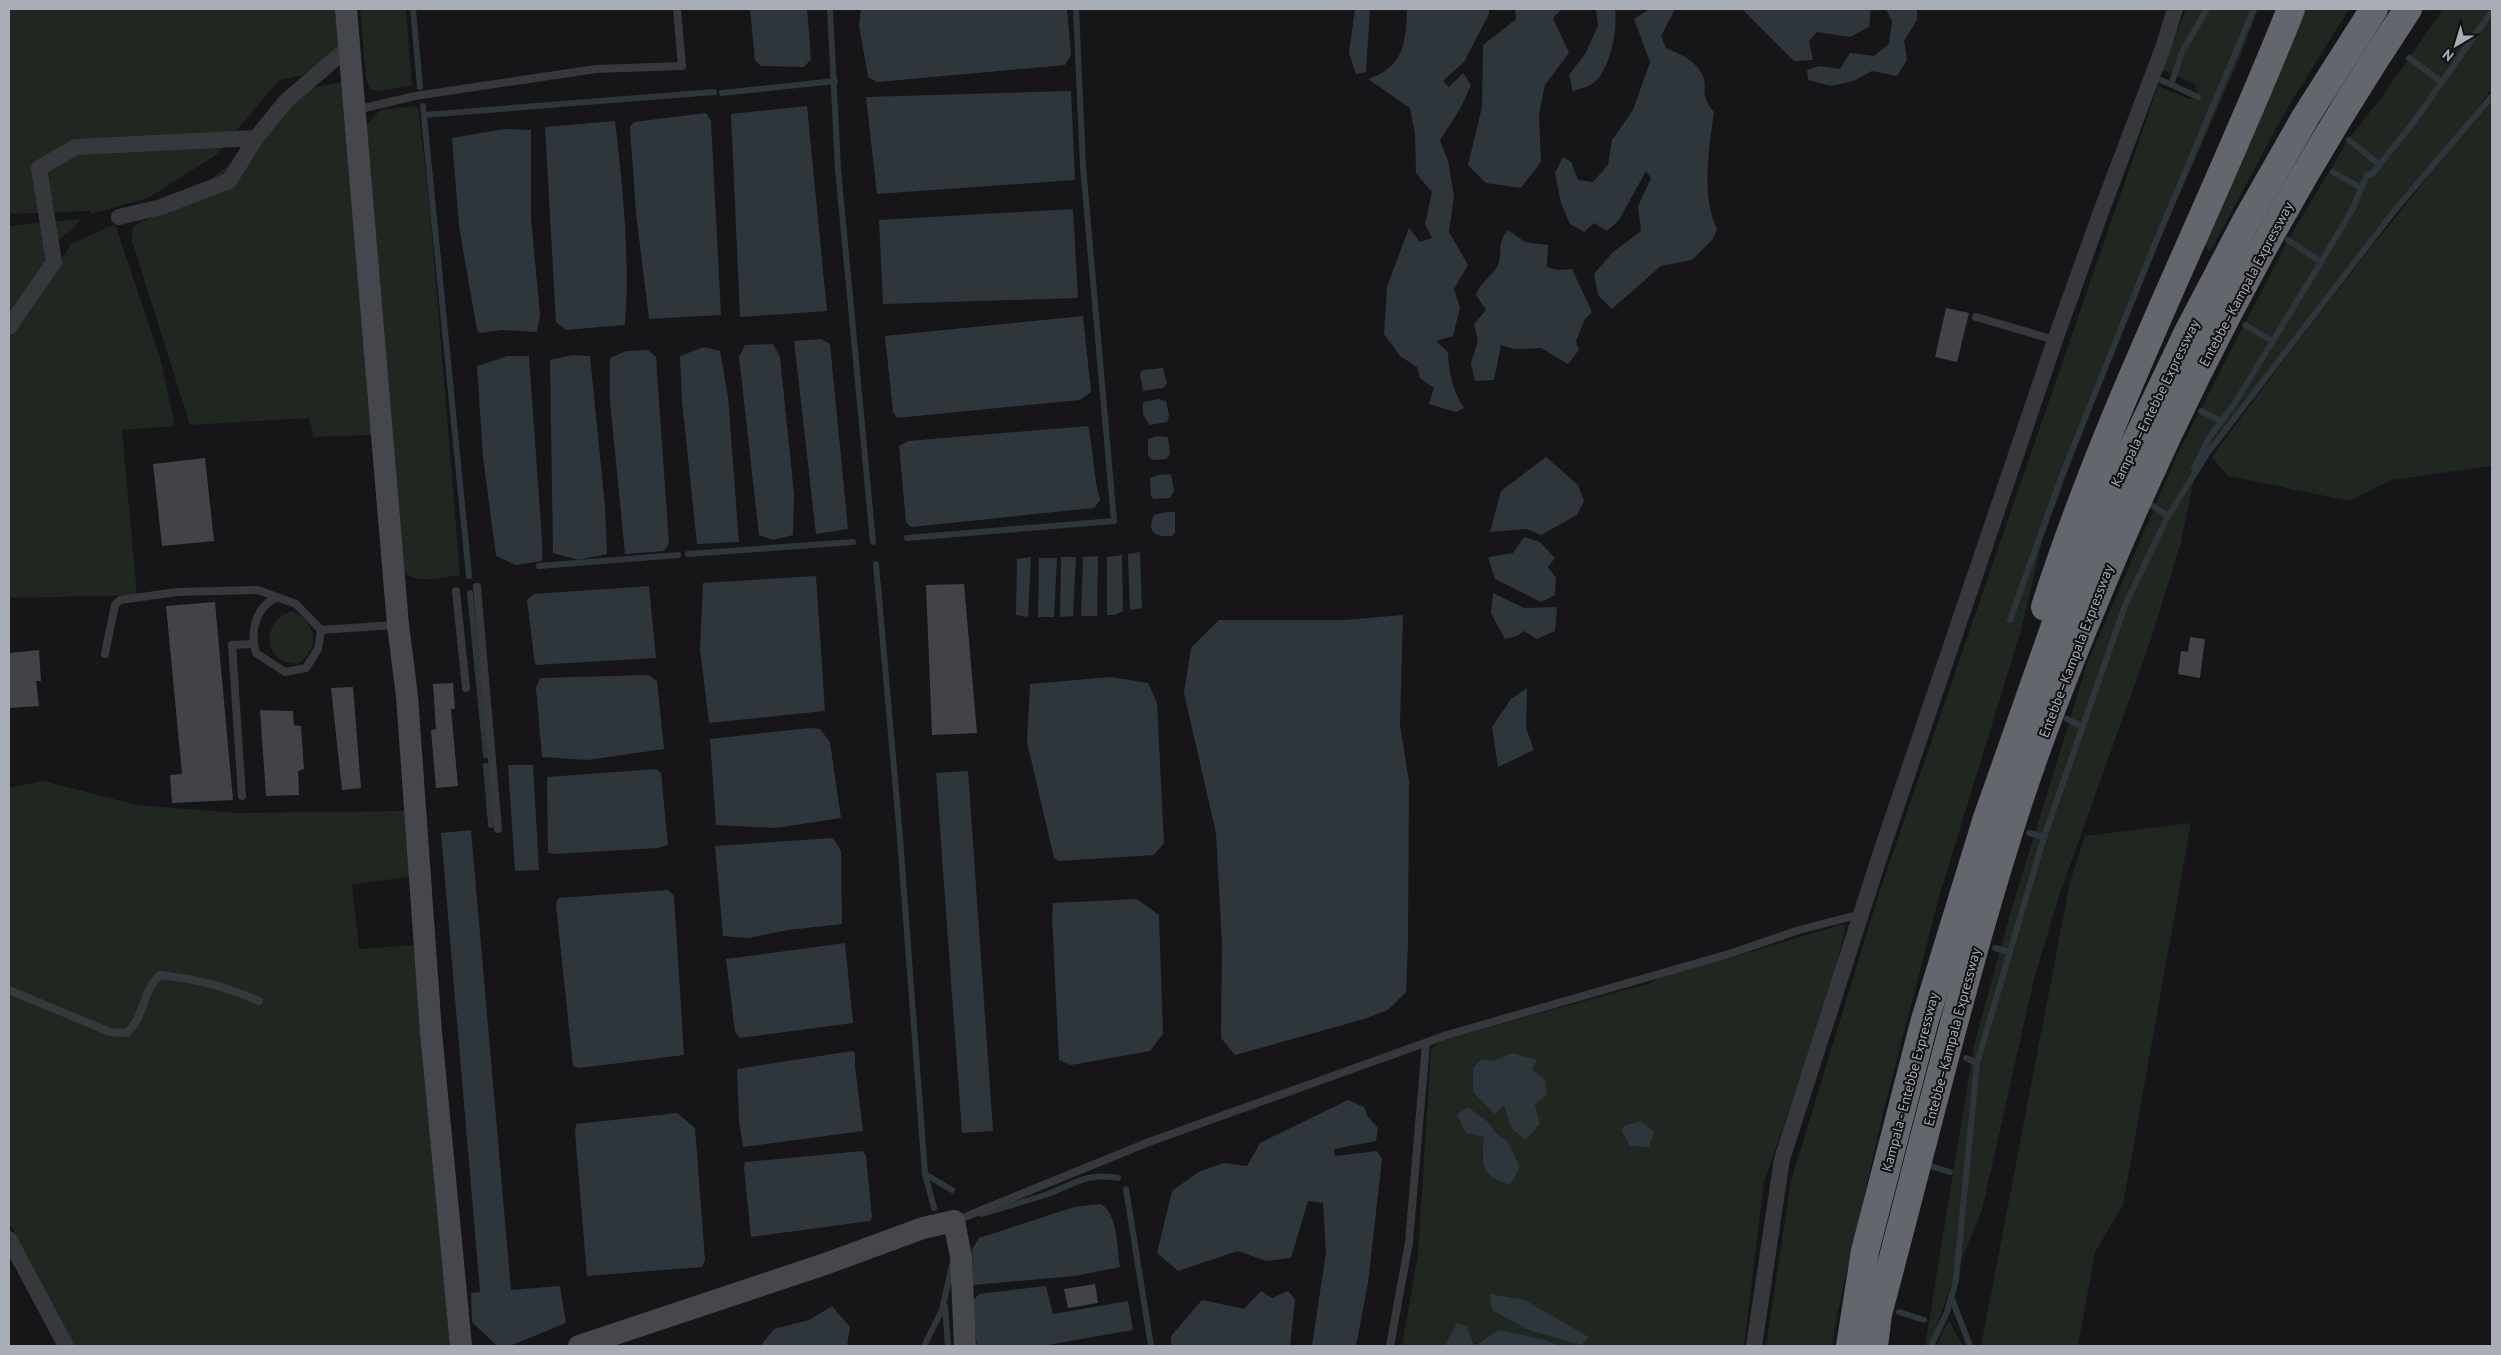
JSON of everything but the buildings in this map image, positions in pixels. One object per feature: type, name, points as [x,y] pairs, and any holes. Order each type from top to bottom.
[{"type":"highway","points":[[1986,821],[1984,795],[2070,531],[2291,9]]},
{"type":"highway","name":"Kampala–Entebbe Expressway","points":[[1986,821],[2057,620],[2122,471],[2166,377],[2250,215],[2306,116],[2374,9]]},
{"type":"highway","name":"Entebbe–Kampala Expressway","points":[[1874,1346],[1878,1314],[1958,1005],[2016,812],[2067,668],[2122,535],[2197,375],[2312,163],[2408,9]]},
{"type":"highway","name":"Kampala - Entebbe Expressway","points":[[1850,1346],[1865,1251],[1906,1088],[1986,821]]},
{"type":"street","points":[[346,9],[398,625],[407,696],[431,1032],[462,1346]]},
{"type":"street","points":[[1754,1346],[1782,1159],[1861,914],[2056,340],[2164,45],[2175,9]]},
{"type":"street","points":[[119,217],[161,208],[229,181],[256,138],[286,101],[349,47]]},
{"type":"street","points":[[9,328],[54,262],[39,168],[76,148],[256,138]]},
{"type":"street","points":[[579,1346],[825,1264],[923,1228],[954,1221],[961,1257],[965,1346]]},
{"type":"street","points":[[9,1238],[66,1346]]},
{"type":"lane","points":[[356,110],[424,95],[596,69],[682,66],[677,9]]},
{"type":"lane","points":[[1976,317],[2056,340]]},
{"type":"lane","points":[[477,587],[498,829]]},
{"type":"lane","points":[[105,654],[115,605],[120,600],[177,592],[258,590],[296,604],[307,613],[321,630],[318,649],[306,668],[285,672],[256,653],[253,644],[253,628],[260,612],[268,601],[276,597]]},
{"type":"lane","points":[[456,591],[466,688]]},
{"type":"lane","points":[[321,630],[398,625]]},
{"type":"lane","points":[[242,796],[232,645],[253,644]]},
{"type":"lane","points":[[954,1221],[1149,1142],[1426,1043],[1732,953],[1799,930],[1861,914]]},
{"type":"lane","points":[[9,990],[110,1032],[128,1033],[137,1024],[150,984],[160,975],[191,978],[223,986],[259,1001]]},
{"type":"lane","points":[[1390,1346],[1409,1242],[1426,1043]]},
{"type":"shaded area","points":[[9,9],[337,9],[343,64],[278,81],[216,155],[148,198],[91,214],[90,211],[9,214]]},
{"type":"shaded area","points":[[360,9],[406,9],[412,85],[380,91],[370,89],[366,78]]},
{"type":"shaded area","points":[[750,9],[807,9],[811,59],[804,67],[761,66],[755,60]]},
{"type":"shaded area","points":[[861,9],[1067,9],[1071,55],[1065,65],[877,82],[868,77],[859,25]]},
{"type":"shaded area","points":[[1355,9],[1370,9],[1366,72],[1356,74],[1349,53]]},
{"type":"shaded area","points":[[1407,9],[1489,9],[1489,14],[1464,62],[1443,81],[1449,87],[1463,73],[1471,85],[1460,109],[1440,140],[1448,161],[1454,196],[1449,232],[1468,265],[1454,289],[1460,308],[1453,336],[1436,341],[1448,352],[1452,381],[1464,408],[1456,412],[1429,404],[1434,388],[1420,378],[1417,367],[1400,356],[1384,334],[1387,287],[1409,228],[1420,242],[1432,238],[1425,224],[1432,192],[1416,173],[1415,134],[1410,108],[1368,79],[1380,74],[1396,61],[1404,43]]},
{"type":"shaded area","points":[[1515,9],[1562,9],[1553,18],[1569,53],[1545,85],[1539,114],[1541,162],[1521,188],[1486,183],[1468,165],[1482,107],[1483,45],[1516,19]]},
{"type":"shaded area","points":[[1596,9],[1615,9],[1614,38],[1608,60],[1604,70],[1592,84],[1573,91],[1569,75],[1585,54],[1598,26]]},
{"type":"shaded area","points":[[1650,9],[1675,9],[1661,36],[1666,48],[1687,58],[1699,69],[1704,79],[1706,100],[1714,112],[1708,187],[1712,216],[1717,229],[1713,239],[1692,260],[1661,266],[1612,309],[1598,295],[1594,274],[1613,252],[1641,231],[1638,206],[1651,178],[1646,171],[1619,220],[1607,231],[1594,223],[1584,232],[1570,224],[1561,203],[1555,173],[1563,157],[1571,162],[1578,180],[1593,182],[1608,165],[1612,140],[1633,110],[1650,62],[1634,19]]},
{"type":"shaded area","points":[[1742,9],[1871,9],[1869,27],[1850,37],[1817,32],[1809,41],[1813,60],[1794,61]]},
{"type":"shaded area","points":[[1886,9],[1917,9],[1917,20],[1904,41],[1907,60],[1897,76],[1872,71],[1853,81],[1831,86],[1808,80],[1807,70],[1820,66],[1840,69],[1850,53],[1874,56],[1889,44],[1892,21]]},
{"type":"shaded area","points":[[2186,9],[2258,9],[2240,57],[2172,212],[2098,391],[2043,538],[2021,630],[1939,897],[1883,1113],[1837,1315],[1832,1346],[1766,1346],[1791,1181],[1879,893],[2158,86],[2189,99],[2198,97],[2195,84],[2163,70]]},
{"type":"shaded area","points":[[2298,9],[2349,9],[2285,112],[2210,252],[2200,238]]},
{"type":"shaded area","points":[[2443,9],[2492,9],[2492,89],[2251,397],[2195,473],[2181,542],[2151,639],[2059,896],[2034,979],[1982,1210],[1950,1288],[1930,1346],[1925,1346],[1974,1045],[2010,914],[2087,664],[2178,453],[2288,240],[2348,140],[2381,98]]},
{"type":"shaded area","points":[[343,82],[372,435],[314,437],[309,418],[190,425],[132,241],[133,226],[180,204],[232,162],[288,92]]},
{"type":"shaded area","points":[[1071,91],[1075,180],[877,194],[866,97]]},
{"type":"shaded area","points":[[2492,98],[2492,466],[2391,480],[2350,501],[2228,476],[2212,457],[2349,275]]},
{"type":"shaded area","points":[[418,106],[429,200],[460,575],[436,579],[412,577],[402,567],[365,127],[380,110]]},
{"type":"shaded area","points":[[807,106],[827,311],[740,317],[731,114]]},
{"type":"shaded area","points":[[706,113],[711,121],[721,315],[649,319],[636,213],[630,127],[634,122]]},
{"type":"shaded area","points":[[615,121],[626,248],[625,325],[566,330],[556,322],[545,127]]},
{"type":"shaded area","points":[[504,129],[531,130],[531,218],[540,315],[537,332],[502,330],[480,333],[477,330],[459,226],[452,138]]},
{"type":"shaded area","points":[[1073,209],[1078,298],[883,304],[879,220]]},
{"type":"shaded area","points":[[80,219],[73,229],[60,239],[9,316],[9,226]]},
{"type":"shaded area","points":[[115,224],[160,358],[175,426],[122,430],[137,595],[9,598],[9,339],[27,315],[71,244]]},
{"type":"shaded area","points":[[1508,230],[1525,242],[1548,245],[1547,267],[1558,270],[1572,269],[1592,312],[1585,319],[1576,341],[1579,350],[1568,364],[1541,348],[1515,349],[1501,345],[1494,380],[1475,381],[1471,363],[1478,341],[1474,324],[1486,310],[1476,295],[1480,287],[1497,267],[1502,240]]},
{"type":"shaded area","points":[[1083,316],[1091,392],[1080,400],[897,418],[893,412],[885,336]]},
{"type":"shaded area","points":[[821,339],[830,344],[848,529],[816,534],[794,341]]},
{"type":"shaded area","points":[[773,344],[780,357],[794,494],[793,535],[773,540],[759,535],[739,357],[745,345]]},
{"type":"shaded area","points":[[704,347],[720,351],[728,397],[739,542],[697,544],[682,401],[680,356]]},
{"type":"shaded area","points":[[648,350],[656,357],[669,544],[664,551],[625,554],[610,401],[610,358],[626,351]]},
{"type":"shaded area","points":[[573,355],[590,356],[605,506],[607,554],[578,560],[553,553],[550,360]]},
{"type":"shaded area","points":[[508,356],[529,356],[542,539],[542,561],[516,565],[496,556],[483,457],[477,366]]},
{"type":"shaded area","points":[[1163,368],[1167,383],[1164,388],[1143,391],[1140,374],[1142,370]]},
{"type":"shaded area","points":[[1158,399],[1166,401],[1169,416],[1167,422],[1149,425],[1143,414],[1143,402]]},
{"type":"shaded area","points":[[1088,426],[1100,500],[1094,508],[911,527],[906,522],[899,446],[908,441]]},
{"type":"shaded area","points":[[1157,436],[1168,437],[1170,454],[1166,459],[1152,460],[1148,455],[1148,439]]},
{"type":"shaded area","points":[[1546,457],[1578,485],[1584,501],[1577,515],[1541,535],[1527,529],[1490,532],[1501,491]]},
{"type":"shaded area","points":[[1171,474],[1174,491],[1170,498],[1154,499],[1151,496],[1150,478]]},
{"type":"shaded area","points":[[1175,512],[1175,533],[1172,536],[1157,535],[1151,526],[1154,515]]},
{"type":"shaded area","points":[[1524,537],[1540,542],[1555,558],[1548,567],[1556,578],[1555,595],[1541,602],[1495,579],[1488,557],[1513,553]]},
{"type":"shaded area","points":[[1140,552],[1142,608],[1130,610],[1128,554]]},
{"type":"shaded area","points":[[1122,555],[1123,611],[1115,615],[1107,615],[1107,557]]},
{"type":"shaded area","points":[[1098,556],[1097,616],[1081,616],[1083,557]]},
{"type":"shaded area","points":[[1031,557],[1028,617],[1016,615],[1017,559]]},
{"type":"shaded area","points":[[1061,557],[1076,557],[1073,616],[1060,617]]},
{"type":"shaded area","points":[[1039,558],[1057,558],[1054,617],[1038,617]]},
{"type":"shaded area","points":[[816,576],[825,711],[709,723],[700,649],[703,583]]},
{"type":"shaded area","points":[[649,586],[656,658],[535,665],[527,600],[534,594]]},
{"type":"shaded area","points":[[1493,593],[1524,608],[1557,607],[1555,631],[1537,639],[1524,631],[1517,636],[1505,639],[1491,613]]},
{"type":"shaded area","points":[[293,611],[307,622],[313,636],[310,650],[298,664],[286,662],[278,658],[270,642],[270,635],[275,623],[286,613]]},
{"type":"shaded area","points":[[1403,615],[1400,725],[1409,781],[1406,992],[1388,1010],[1364,1019],[1235,1055],[1221,1038],[1222,943],[1216,833],[1184,693],[1191,648],[1219,620],[1344,620]]},
{"type":"shaded area","points":[[648,675],[657,681],[664,749],[588,760],[542,757],[536,688],[540,678]]},
{"type":"shaded area","points":[[1111,677],[1148,683],[1157,703],[1164,843],[1154,855],[1059,861],[1054,858],[1027,742],[1030,684]]},
{"type":"shaded area","points":[[1527,688],[1526,728],[1534,750],[1498,767],[1492,727],[1511,699]]},
{"type":"shaded area","points":[[810,728],[820,729],[830,742],[841,818],[776,828],[716,825],[710,739]]},
{"type":"shaded area","points":[[508,765],[533,765],[539,870],[515,871]]},
{"type":"shaded area","points":[[656,769],[661,773],[668,845],[657,848],[548,853],[547,777]]},
{"type":"shaded area","points":[[968,771],[993,1131],[962,1133],[936,773]]},
{"type":"shaded area","points":[[44,781],[137,805],[237,813],[406,811],[413,876],[352,885],[359,949],[416,945],[454,1346],[74,1346],[9,1222],[9,788]]},
{"type":"shaded area","points":[[2191,823],[2123,1205],[2095,1252],[2078,1346],[1981,1346],[2070,882],[2085,836]]},
{"type":"shaded area","points":[[471,830],[511,1290],[560,1286],[566,1323],[512,1345],[496,1345],[472,1322],[471,1293],[480,1292],[441,833]]},
{"type":"shaded area","points":[[833,838],[841,851],[842,924],[788,930],[748,938],[723,936],[715,846]]},
{"type":"shaded area","points":[[668,890],[674,896],[684,1055],[579,1068],[573,1066],[556,905],[558,898]]},
{"type":"shaded area","points":[[1137,899],[1159,915],[1163,1034],[1150,1051],[1071,1065],[1059,1060],[1053,903]]},
{"type":"shaded area","points":[[1843,924],[1845,930],[1830,991],[1764,1182],[1744,1346],[1560,1346],[1545,1340],[1482,1340],[1474,1346],[1467,1327],[1445,1346],[1402,1346],[1418,1254],[1431,1049],[1444,1040],[1650,983],[1685,962],[1730,958]],"holes":[[[1481,1059],[1492,1061],[1535,1104],[1540,1124],[1511,1128],[1504,1106]],[[1488,1122],[1497,1134],[1507,1141],[1481,1160]],[[1525,1300],[1589,1337],[1581,1345],[1573,1342]]]},
{"type":"shaded area","points":[[845,943],[853,1023],[740,1038],[735,1032],[726,959]]},
{"type":"shaded area","points":[[852,1051],[855,1053],[863,1131],[743,1147],[739,1121],[737,1069]]},
{"type":"shaded area","points":[[1512,1053],[1537,1060],[1532,1070],[1545,1079],[1547,1095],[1535,1104],[1540,1124],[1526,1140],[1511,1128],[1504,1106],[1495,1114],[1473,1092],[1473,1068],[1481,1059],[1492,1061]]},
{"type":"shaded area","points":[[1348,1100],[1364,1107],[1368,1117],[1378,1128],[1376,1141],[1334,1149],[1335,1156],[1377,1151],[1382,1159],[1368,1283],[1356,1346],[1312,1346],[1326,1252],[1323,1203],[1308,1201],[1291,1258],[1266,1261],[1238,1251],[1178,1271],[1157,1253],[1172,1191],[1200,1171],[1224,1163],[1247,1166],[1260,1143]]},
{"type":"shaded area","points":[[1468,1107],[1488,1122],[1497,1134],[1507,1141],[1520,1167],[1510,1185],[1493,1177],[1485,1168],[1483,1162],[1484,1137],[1466,1133],[1457,1115]]},
{"type":"shaded area","points":[[677,1113],[695,1128],[705,1260],[702,1267],[587,1276],[575,1133],[576,1124]]},
{"type":"shaded area","points":[[1641,1121],[1654,1131],[1649,1147],[1630,1146],[1621,1130],[1626,1125]]},
{"type":"shaded area","points":[[863,1151],[866,1156],[872,1217],[870,1221],[751,1237],[745,1162]]},
{"type":"shaded area","points":[[1101,1204],[1107,1209],[1114,1224],[1120,1267],[1075,1276],[973,1285],[972,1249],[979,1238],[1074,1207]]},
{"type":"shaded area","points":[[1046,1286],[1053,1314],[1128,1301],[1133,1330],[1042,1346],[977,1346],[972,1302],[979,1294]]},
{"type":"shaded area","points":[[1261,1291],[1272,1298],[1288,1291],[1295,1299],[1290,1346],[1171,1346],[1171,1336],[1202,1300],[1244,1309]]},
{"type":"shaded area","points":[[1490,1294],[1525,1300],[1589,1337],[1581,1345],[1529,1330],[1492,1310]]},
{"type":"shaded area","points":[[832,1306],[850,1327],[847,1346],[760,1346],[774,1329],[809,1320]]},
{"type":"shaded area","points":[[1949,1321],[1963,1346],[1936,1346]]},
{"type":"shaded area","points":[[1457,1323],[1467,1327],[1474,1346],[1445,1346]]},
{"type":"shaded area","points":[[1499,1330],[1545,1340],[1560,1346],[1474,1346]]},
{"type":"waterway","points":[[413,9],[420,87]]},
{"type":"waterway","points":[[830,9],[838,169],[873,542]]},
{"type":"waterway","points":[[907,538],[1114,521],[1083,166],[1076,9]]},
{"type":"waterway","points":[[2171,85],[2182,52],[2207,9]]},
{"type":"waterway","points":[[2010,620],[2061,478],[2154,246],[2254,9]]},
{"type":"waterway","points":[[2194,468],[2209,438],[2235,403],[2352,210],[2367,175],[2372,174],[2413,123],[2492,11]]},
{"type":"waterway","points":[[2409,58],[2442,82]]},
{"type":"waterway","points":[[2161,80],[2198,97]]},
{"type":"waterway","points":[[722,93],[835,81]]},
{"type":"waterway","points":[[424,115],[714,92]]},
{"type":"waterway","points":[[1931,1346],[1947,1312],[1956,1280],[1977,1063],[2044,837],[2126,603],[2168,516],[2207,454],[2395,210],[2492,96]]},
{"type":"waterway","points":[[423,106],[469,576]]},
{"type":"waterway","points":[[2349,140],[2380,165]]},
{"type":"waterway","points":[[2333,172],[2361,188]]},
{"type":"waterway","points":[[2288,240],[2321,262]]},
{"type":"waterway","points":[[2245,325],[2272,341]]},
{"type":"waterway","points":[[2201,411],[2221,421]]},
{"type":"waterway","points":[[2153,506],[2168,516]]},
{"type":"waterway","points":[[688,554],[853,542]]},
{"type":"waterway","points":[[539,566],[678,555]]},
{"type":"waterway","points":[[876,564],[899,825],[925,1174],[934,1208]]},
{"type":"waterway","points":[[470,593],[486,755]]},
{"type":"waterway","points":[[2067,719],[2083,727]]},
{"type":"waterway","points":[[486,766],[491,825]]},
{"type":"waterway","points":[[2029,833],[2044,837]]},
{"type":"waterway","points":[[1995,948],[2009,952]]},
{"type":"waterway","points":[[1966,1058],[1977,1063]]},
{"type":"waterway","points":[[1927,1165],[1950,1172]]},
{"type":"waterway","points":[[925,1174],[952,1190]]},
{"type":"waterway","points":[[982,1214],[1045,1195],[1080,1180],[1097,1177],[1118,1178]]},
{"type":"waterway","points":[[1126,1189],[1151,1346]]},
{"type":"waterway","points":[[924,1346],[942,1310],[952,1265]]},
{"type":"waterway","points":[[1952,1299],[1970,1346]]},
{"type":"waterway","points":[[945,1306],[948,1346]]},
{"type":"waterway","points":[[1899,1312],[1924,1320]]}]
